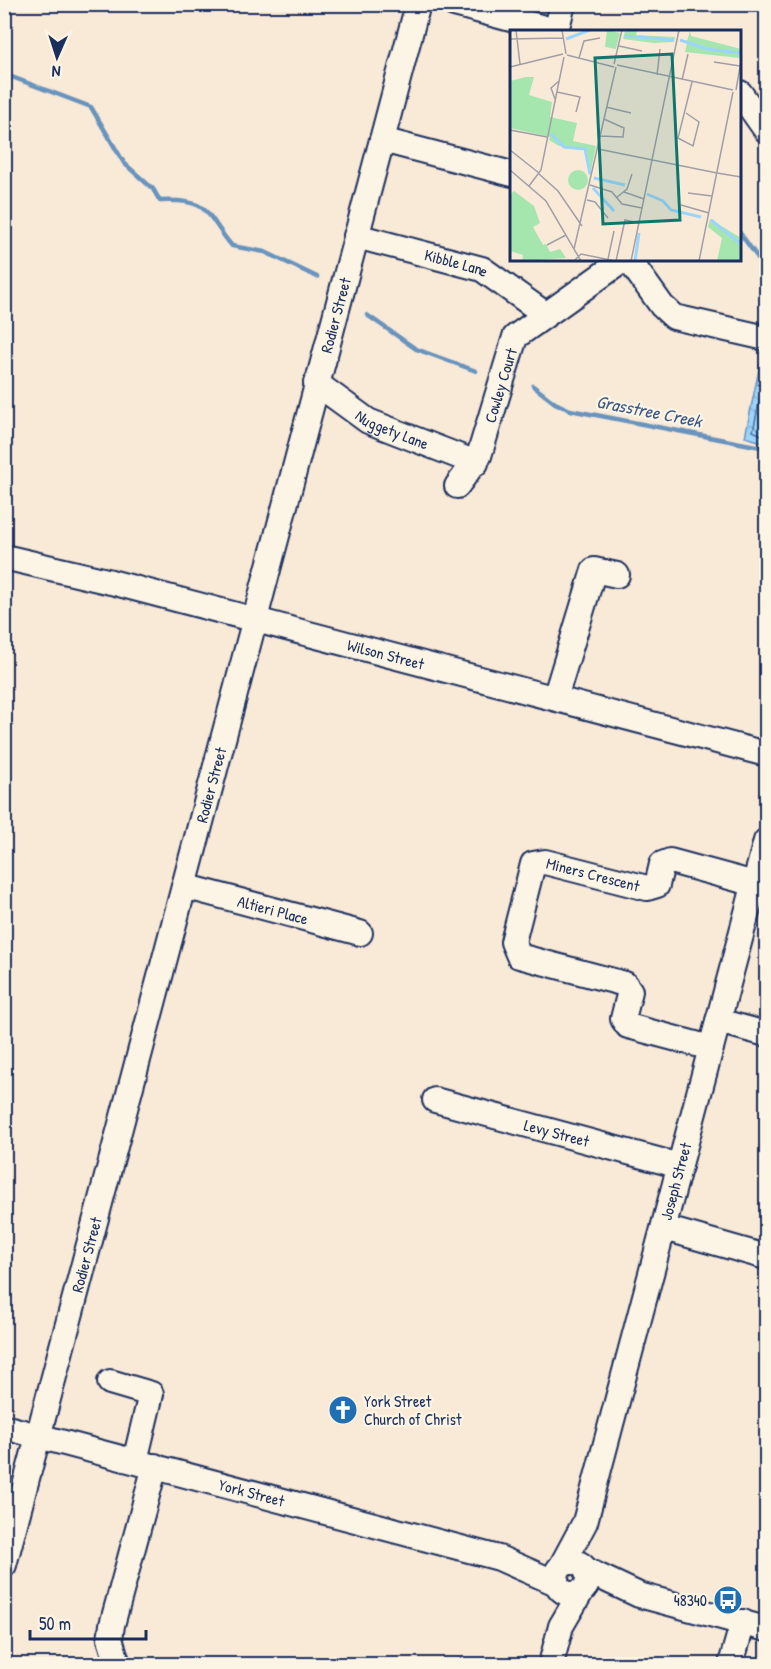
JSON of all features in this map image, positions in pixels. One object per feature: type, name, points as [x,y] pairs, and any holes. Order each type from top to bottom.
[{"type":"street","name":"Rodier Street","points":[[4,1565],[418,4]]},
{"type":"street","points":[[454,4],[552,30]]},
{"type":"street","points":[[556,30],[563,4]]},
{"type":"street","points":[[752,98],[766,130]]},
{"type":"street","points":[[382,140],[510,173]]},
{"type":"street","name":"Kibble Lane","points":[[356,236],[482,269],[545,314]]},
{"type":"street","name":"Cowley Court","points":[[457,486],[476,463],[513,340],[522,330],[622,261]]},
{"type":"street","points":[[630,261],[671,316],[766,338]]},
{"type":"street","name":"Nuggety Lane","points":[[316,384],[368,421],[476,463]]},
{"type":"street","name":"Wilson Street","points":[[4,557],[499,683],[766,754]]},
{"type":"street","points":[[555,698],[594,570],[617,575]]},
{"type":"street","name":"Joseph Street","points":[[551,1665],[585,1522],[766,841]]},
{"type":"street","name":"Miners Crescent","points":[[711,1048],[628,1026],[623,1019],[630,991],[625,984],[519,957],[513,942],[533,864],[544,862],[646,888],[657,885],[662,864],[670,861],[755,884]]},
{"type":"street","name":"Altieri Place","points":[[184,886],[360,933]]},
{"type":"street","points":[[718,1021],[766,1034]]},
{"type":"street","name":"Levy Street","points":[[435,1100],[680,1166]]},
{"type":"street","points":[[664,1228],[766,1257]]},
{"type":"street","points":[[110,1382],[151,1394],[145,1464],[110,1639],[124,1663]]},
{"type":"street","name":"York Street","points":[[4,1427],[766,1629]]},
{"type":"street","points":[[731,1665],[743,1622]]},
{"type":"water","points":[[760,364],[766,365],[766,443],[745,437]]},
{"type":"waterway","name":"Grasstree Creek","points":[[4,74],[91,107],[124,163],[153,189],[160,201],[189,202],[198,205],[210,216],[232,246],[265,252],[317,277]]},
{"type":"waterway","points":[[741,234],[766,269]]},
{"type":"waterway","name":"Grasstree Creek","points":[[367,315],[416,349],[476,371]]},
{"type":"waterway","name":"Grasstree Creek","points":[[533,386],[555,403],[570,410],[766,448]]},
{"type":"place","name":"York Street Church of Christ","points":[[343,1410]]},
{"type":"place","name":"48340","points":[[728,1600]]}]
